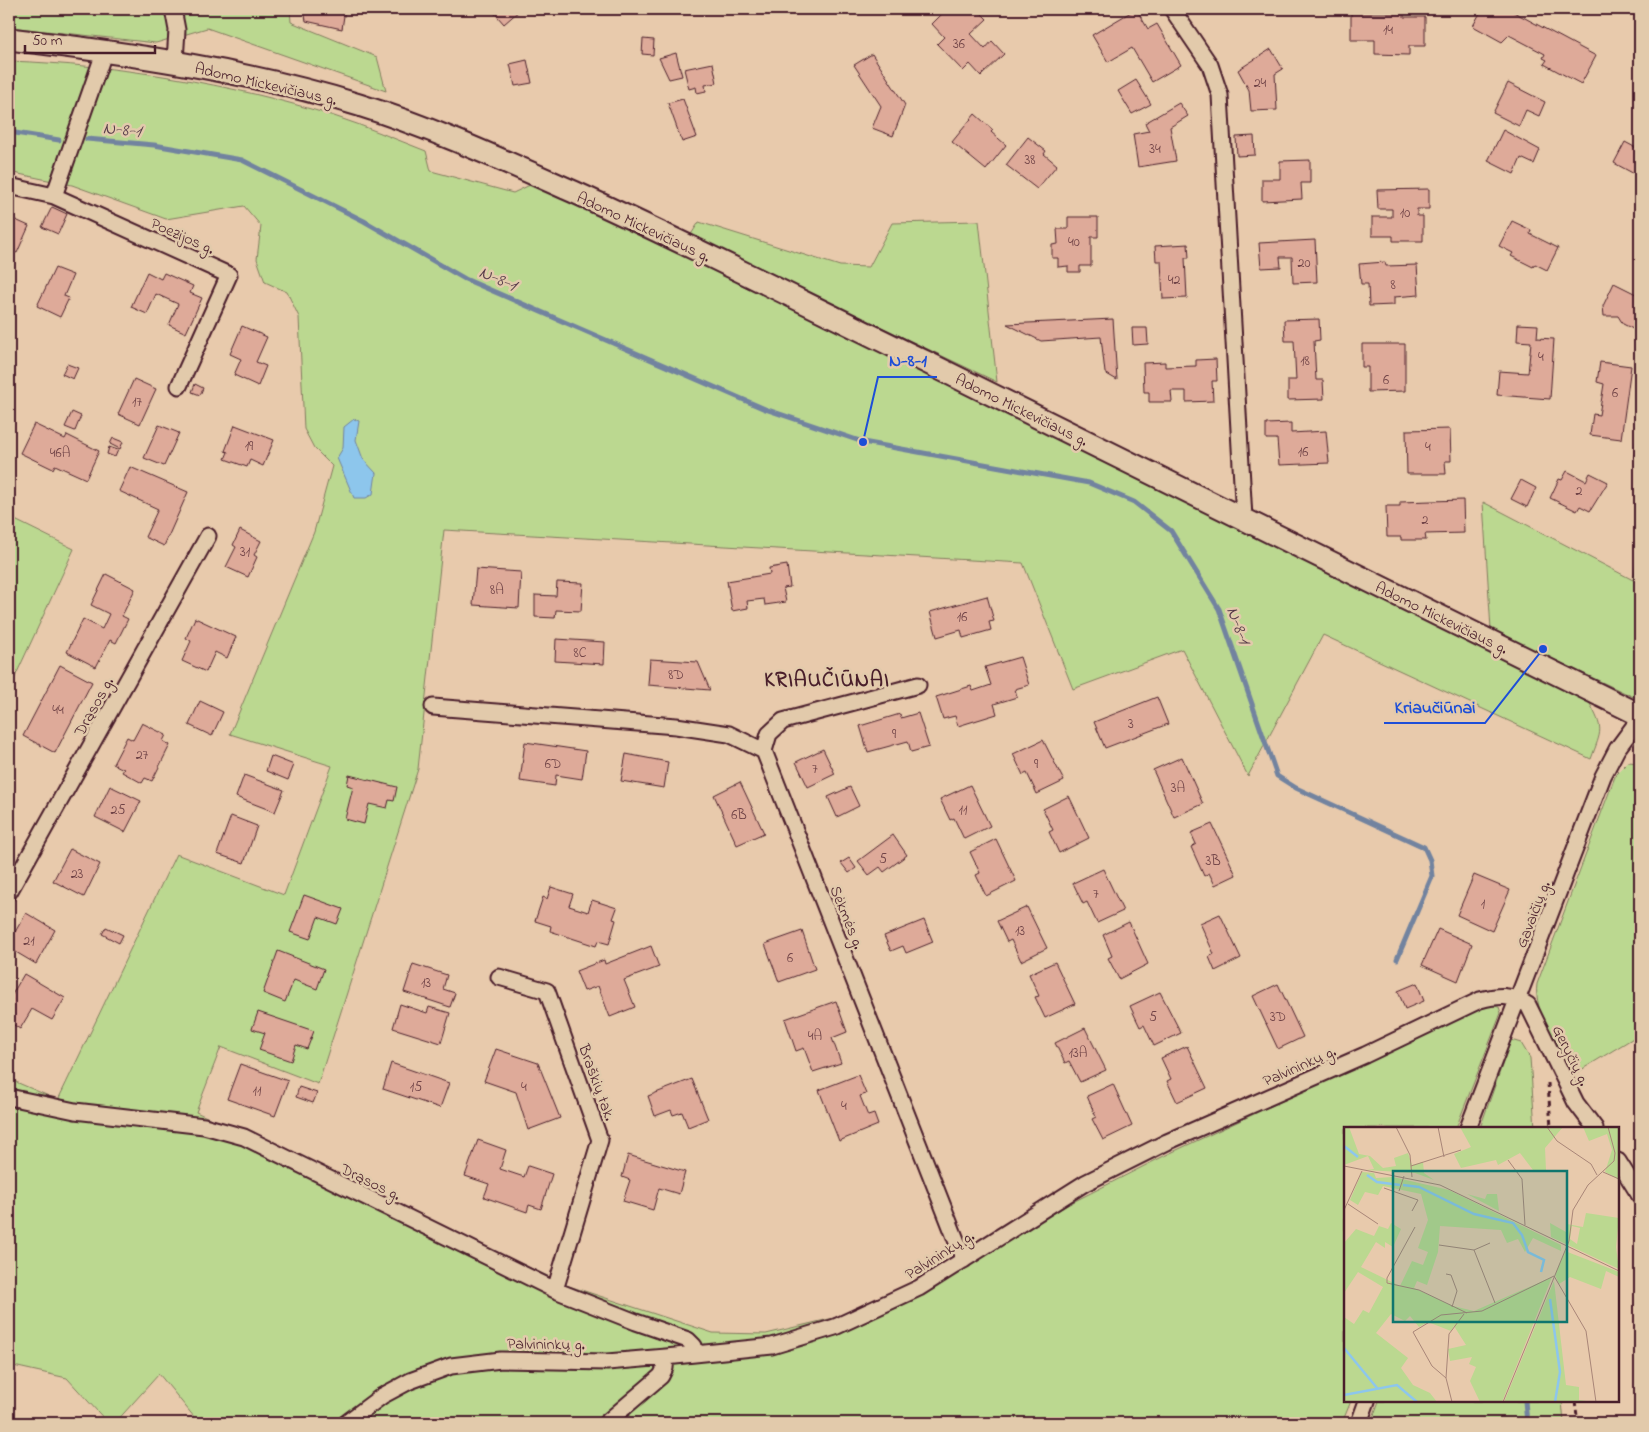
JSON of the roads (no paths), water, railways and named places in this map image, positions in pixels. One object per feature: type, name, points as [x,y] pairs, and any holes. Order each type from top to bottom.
[{"type":"main road","name":"Adomo Mickevičiaus g.","points":[[9,39],[105,50],[175,61],[277,82],[361,106],[510,164],[636,221],[1244,518],[1640,717]]},
{"type":"street","points":[[173,9],[178,48],[175,61]]},
{"type":"street","points":[[1172,9],[1210,64],[1220,95],[1244,518]]},
{"type":"street","points":[[54,196],[105,50]]},
{"type":"street","name":"Poezijos g.","points":[[9,186],[54,196],[229,275],[179,386]]},
{"type":"street","name":"Drąsos g.","points":[[9,892],[208,536]]},
{"type":"street","points":[[433,707],[676,726],[729,734],[764,751],[769,734],[783,721],[918,685]]},
{"type":"street","name":"Gavaičių g.","points":[[1468,1127],[1603,776],[1617,749],[1640,717]]},
{"type":"street","name":"Sėkmės g.","points":[[764,751],[964,1260]]},
{"type":"street","name":"Braškių tak.","points":[[499,977],[547,992],[600,1140],[556,1290]]},
{"type":"street","name":"Palvininkų g.","points":[[346,1423],[382,1396],[410,1381],[451,1366],[501,1360],[607,1362],[666,1357],[772,1346],[835,1327],[919,1288],[1085,1183],[1167,1142],[1365,1055],[1480,1000],[1497,996],[1518,998]]},
{"type":"street","name":"Geryčių g.","points":[[1518,998],[1528,1004],[1533,1012],[1576,1103],[1593,1127]]},
{"type":"street","name":"Drąsos g.","points":[[9,1097],[74,1111],[204,1126],[244,1137],[556,1290],[636,1322],[688,1340],[694,1346],[695,1354]]},
{"type":"street","points":[[1619,1163],[1640,1196]]},
{"type":"street","points":[[606,1423],[661,1376],[665,1368],[666,1357]]},
{"type":"street","points":[[1359,1423],[1367,1402]]},
{"type":"water","points":[[354,419],[359,421],[356,440],[363,459],[376,473],[373,494],[366,498],[354,498],[337,458],[343,448],[344,427]]},
{"type":"waterway","name":"N-8-1","points":[[9,132],[59,140]]},
{"type":"waterway","name":"N-8-1","points":[[87,139],[154,145],[242,160],[364,221],[465,279],[765,409],[863,442],[1089,483],[1134,502],[1171,531],[1219,609],[1277,776],[1296,788],[1424,847],[1430,860],[1432,876],[1397,959]]},
{"type":"waterway","name":"N-8-1","points":[[1525,1402],[1527,1423]]},
{"type":"place","name":"N-8-1","points":[[863,442]]},
{"type":"place","name":"Kriaučiūnai","points":[[1543,649]]},
{"type":"district","name":"KRIAUČIŪNAI","points":[[827,679]]}]
